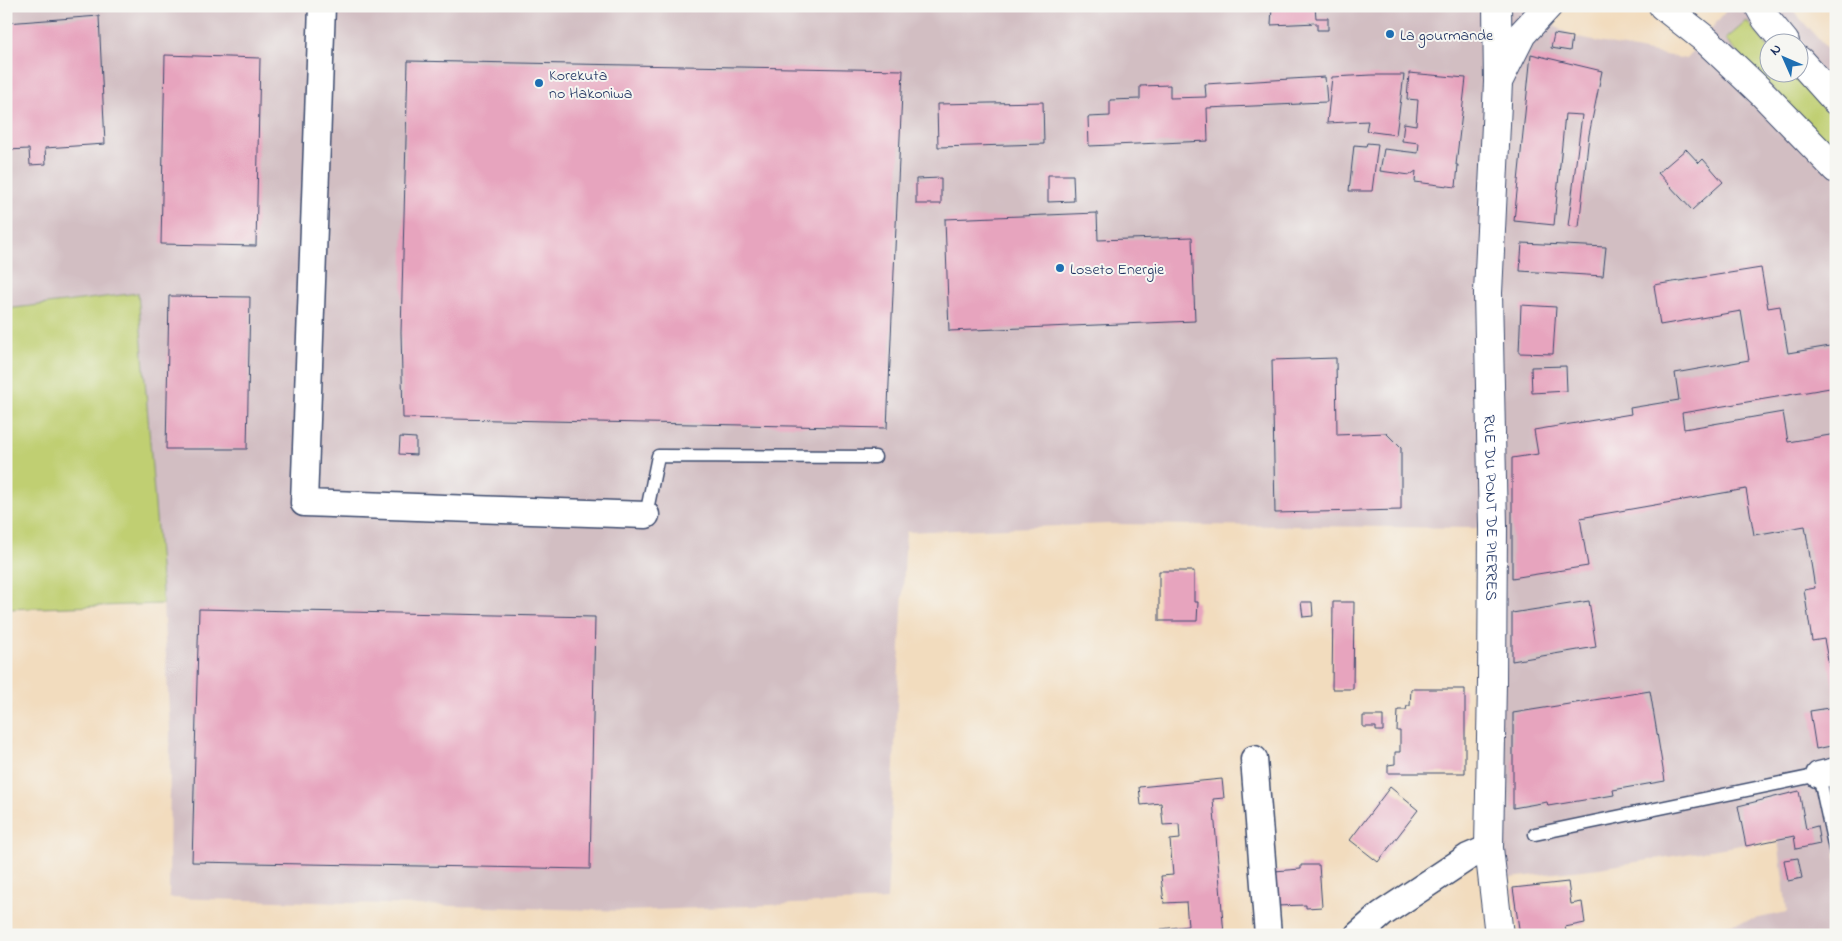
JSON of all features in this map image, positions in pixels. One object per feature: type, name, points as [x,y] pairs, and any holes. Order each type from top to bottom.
[{"type":"street","points":[[322,6],[319,34],[304,502],[646,515]]},
{"type":"street","name":"RUE DU PONT DE PIERRES","points":[[1497,6],[1498,82],[1488,293],[1493,526],[1489,848],[1499,935]]},
{"type":"street","name":"RUE DU PONT DE PIERRES","points":[[1498,82],[1522,34],[1548,6]]},
{"type":"street","points":[[1663,6],[1706,40],[1755,86],[1836,169]]},
{"type":"street","points":[[1759,6],[1766,19],[1777,32]]},
{"type":"street","points":[[1810,72],[1836,101]]},
{"type":"street","points":[[1254,759],[1268,935]]},
{"type":"street","points":[[1358,935],[1382,914],[1468,857],[1489,848]]},
{"type":"lane","points":[[646,515],[658,456],[875,457]]},
{"type":"lane","points":[[1536,834],[1827,773],[1836,854]]},
{"type":"shaded area","points":[[6,6],[1524,6],[1573,37],[1686,59],[1730,6],[1789,6],[1836,59],[1836,935],[1680,935],[1787,912],[1778,839],[1600,868],[1510,878],[1493,883],[1493,526],[1475,528],[1110,524],[906,532],[887,900],[629,911],[169,898],[170,729],[163,604],[138,293],[6,309]]},
{"type":"green space","points":[[1747,21],[1760,37],[1760,76],[1725,40]]},
{"type":"green space","points":[[1766,82],[1798,82],[1836,122],[1836,153]]},
{"type":"green space","points":[[138,293],[163,604],[6,609],[6,309]]},
{"type":"building","points":[[1272,6],[1315,6],[1316,18],[1328,18],[1328,30],[1317,30],[1317,23],[1271,25]]},
{"type":"building","points":[[99,16],[105,144],[45,148],[46,164],[30,165],[29,149],[6,150],[6,23]]},
{"type":"building","points":[[1554,34],[1572,37],[1570,51],[1551,48]]},
{"type":"building","points":[[1531,54],[1602,71],[1589,135],[1579,227],[1568,226],[1582,115],[1565,114],[1554,225],[1514,221]]},
{"type":"building","points":[[165,55],[260,58],[256,246],[161,244]]},
{"type":"building","points":[[408,61],[903,70],[887,428],[403,418],[401,332]]},
{"type":"building","points":[[1409,73],[1466,78],[1456,165],[1458,165],[1456,187],[1415,182],[1416,171],[1410,175],[1380,171],[1384,149],[1418,153],[1419,143],[1402,141],[1404,123],[1416,125],[1418,100],[1407,99]]},
{"type":"building","points":[[1404,75],[1396,135],[1366,131],[1368,121],[1327,123],[1332,77]]},
{"type":"building","points":[[1325,77],[1327,102],[1207,108],[1208,141],[1089,146],[1088,117],[1110,116],[1110,100],[1140,99],[1140,86],[1170,85],[1170,98],[1206,97],[1205,84]]},
{"type":"building","points":[[1043,102],[1044,144],[938,147],[937,104]]},
{"type":"building","points":[[1367,143],[1378,144],[1372,191],[1349,191],[1354,145],[1366,146]]},
{"type":"building","points":[[1686,149],[1699,163],[1703,159],[1723,182],[1692,210],[1658,173]]},
{"type":"building","points":[[1048,175],[1073,175],[1074,201],[1048,202]]},
{"type":"building","points":[[941,178],[941,204],[916,204],[916,179]]},
{"type":"building","name":"Loseto Energie","points":[[1097,213],[1098,240],[1192,237],[1195,321],[949,331],[945,219]]},
{"type":"building","points":[[1522,243],[1606,247],[1603,276],[1520,271]]},
{"type":"building","points":[[1761,268],[1768,308],[1780,306],[1788,353],[1836,345],[1836,387],[1682,413],[1684,429],[1783,412],[1788,442],[1836,434],[1836,702],[1824,639],[1812,641],[1804,590],[1815,588],[1805,526],[1754,535],[1746,489],[1580,518],[1588,566],[1512,578],[1512,458],[1538,454],[1534,430],[1631,414],[1630,408],[1679,400],[1675,373],[1749,360],[1741,311],[1660,325],[1654,285]]},
{"type":"building","points":[[169,296],[250,297],[247,449],[166,449]]},
{"type":"building","points":[[1521,305],[1556,307],[1553,354],[1519,353]]},
{"type":"building","points":[[1336,358],[1337,435],[1386,433],[1401,448],[1401,510],[1275,513],[1272,360]]},
{"type":"building","points":[[1566,366],[1567,391],[1532,393],[1531,367]]},
{"type":"building","points":[[400,437],[416,438],[416,455],[399,454]]},
{"type":"building","points":[[1159,571],[1194,571],[1194,602],[1198,602],[1197,621],[1159,621]]},
{"type":"building","points":[[1589,601],[1596,647],[1512,661],[1512,613]]},
{"type":"building","points":[[1301,602],[1312,602],[1313,616],[1303,617]]},
{"type":"building","points":[[1333,602],[1354,602],[1353,689],[1332,689]]},
{"type":"building","points":[[199,609],[595,617],[590,869],[192,862]]},
{"type":"building","points":[[1411,689],[1465,689],[1465,773],[1388,773],[1388,765],[1395,764],[1395,752],[1400,752],[1400,731],[1397,731],[1398,710],[1406,710],[1407,706],[1410,706]]},
{"type":"building","points":[[1650,691],[1665,781],[1613,790],[1614,795],[1548,806],[1547,802],[1513,808],[1513,713]]},
{"type":"building","points":[[1836,707],[1836,745],[1816,749],[1810,711]]},
{"type":"building","points":[[1363,716],[1383,716],[1383,731],[1376,731],[1376,727],[1363,727]]},
{"type":"building","points":[[1222,779],[1224,798],[1213,799],[1224,935],[1161,935],[1161,929],[1188,926],[1186,902],[1164,903],[1161,876],[1173,875],[1170,840],[1180,839],[1179,824],[1163,825],[1161,803],[1141,805],[1139,787]]},
{"type":"building","points":[[1390,787],[1418,810],[1378,862],[1350,840]]},
{"type":"building","points":[[1799,791],[1806,829],[1817,826],[1820,844],[1796,849],[1794,836],[1746,846],[1738,806]]},
{"type":"building","points":[[1798,858],[1802,878],[1788,881],[1784,860]]},
{"type":"building","points":[[1301,865],[1319,865],[1322,907],[1306,908],[1306,905],[1276,906],[1274,871],[1301,869]]},
{"type":"building","points":[[1568,882],[1571,904],[1582,902],[1585,923],[1565,927],[1567,935],[1520,935],[1513,888]]},
{"type":"place","name":"La gourmande","points":[[1390,34]]},
{"type":"place","name":"Korekuta no Hakoniwa","points":[[539,83]]},
{"type":"place","name":"Loseto Energie","points":[[1060,268]]}]
